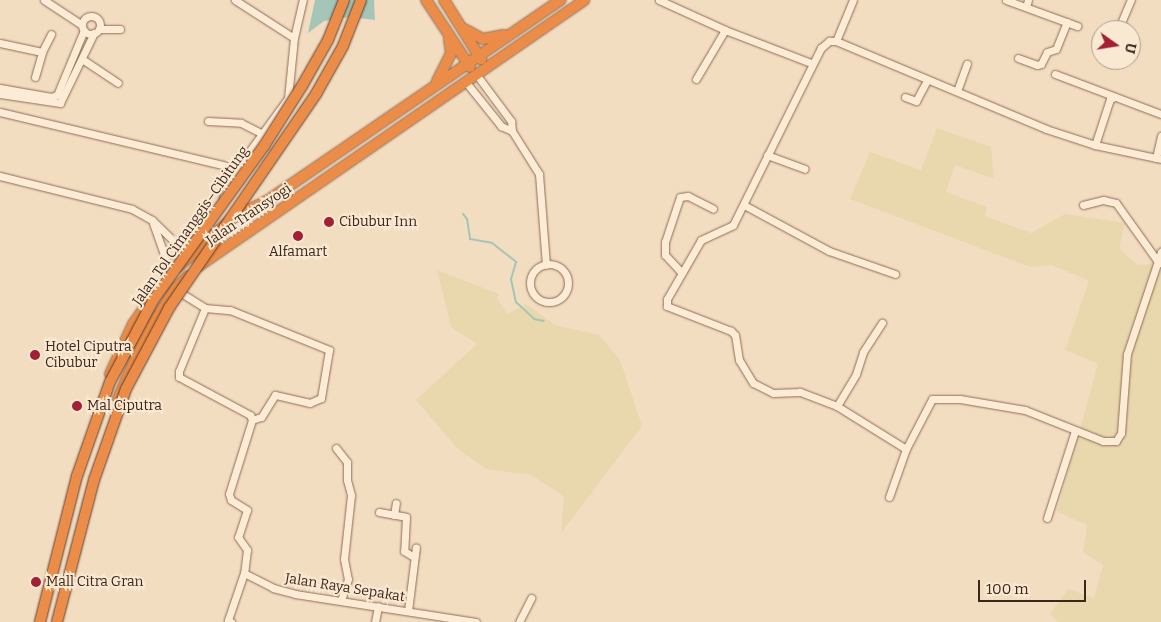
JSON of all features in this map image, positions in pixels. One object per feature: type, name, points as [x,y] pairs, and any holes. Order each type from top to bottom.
[{"type":"highway","name":"Jalan Tol Cimanggis–Cibitung","points":[[39,622],[77,476],[110,382],[154,299],[264,146],[302,86],[328,40],[344,0]]},
{"type":"highway","name":"Jalan Tol Cimanggis–Cibitung","points":[[58,622],[94,480],[126,389],[169,308],[316,94],[343,46],[361,0]]},
{"type":"highway","name":"Jalan Transyogi","points":[[39,622],[72,496],[108,377],[144,306],[171,274],[191,258],[234,217],[267,201],[467,62],[561,0]]},
{"type":"highway","name":"Jalan Transyogi","points":[[58,622],[123,383],[145,336],[175,288],[245,232],[279,212],[486,66],[584,0]]},
{"type":"highway","points":[[445,1],[486,66]]},
{"type":"highway","points":[[427,2],[476,74]]},
{"type":"highway","points":[[460,25],[483,38],[510,34]]},
{"type":"highway","points":[[435,84],[451,52],[449,35]]},
{"type":"street","points":[[44,0],[83,27],[96,31],[120,29]]},
{"type":"street","points":[[235,0],[294,38]]},
{"type":"street","points":[[207,241],[209,224],[228,188],[262,133],[275,120],[288,98],[294,38],[303,0]]},
{"type":"street","points":[[659,0],[724,30],[811,63]]},
{"type":"street","points":[[836,41],[853,0]]},
{"type":"street","points":[[1006,0],[1027,4],[1078,26]]},
{"type":"street","points":[[1122,20],[1131,0]]},
{"type":"street","points":[[0,88],[56,96],[87,16],[95,16],[100,22],[59,104],[0,94]]},
{"type":"street","points":[[1018,58],[1037,66],[1042,64],[1047,52],[1056,49],[1067,22]]},
{"type":"street","points":[[696,79],[724,30]]},
{"type":"street","points":[[35,77],[42,52],[51,34]]},
{"type":"street","points":[[906,449],[837,406],[800,392],[773,393],[753,383],[738,360],[735,335],[731,331],[667,306],[667,299],[681,272],[702,240],[733,225],[811,63],[821,48],[829,41],[836,41],[928,80],[1095,145],[1159,158],[1161,136]]},
{"type":"street","points":[[0,43],[42,52]]},
{"type":"street","points":[[82,59],[118,83]]},
{"type":"street","points":[[957,91],[967,64]]},
{"type":"street","points":[[476,74],[511,121],[512,131],[539,174],[546,265]]},
{"type":"street","points":[[1055,74],[1161,114]]},
{"type":"street","points":[[905,97],[916,101],[928,80]]},
{"type":"street","points":[[465,81],[501,126],[512,131]]},
{"type":"street","points":[[1095,145],[1110,99],[1115,97]]},
{"type":"street","points":[[0,112],[226,166]]},
{"type":"street","points":[[208,121],[241,123],[262,133]]},
{"type":"street","points":[[767,155],[805,169]]},
{"type":"street","points":[[0,176],[132,209],[152,220],[191,258]]},
{"type":"street","points":[[681,272],[665,255],[665,242],[680,197],[688,196],[713,209]]},
{"type":"street","points":[[1083,205],[1103,200],[1116,203],[1160,263]]},
{"type":"street","points":[[744,205],[829,250],[895,274]]},
{"type":"street","points":[[152,220],[171,274]]},
{"type":"street","points":[[890,497],[906,449],[932,399],[960,399],[1025,410],[1076,431],[1114,441],[1121,433],[1126,354],[1146,290],[1160,263],[1161,252]]},
{"type":"street","points":[[546,265],[563,270],[568,278],[563,296],[553,302],[541,301],[532,293],[530,281],[536,270],[546,265]]},
{"type":"street","points":[[175,288],[205,308],[230,310],[329,350],[321,398],[310,403],[274,395],[261,417],[252,420]]},
{"type":"street","points":[[205,308],[179,372],[179,378],[250,415],[252,420],[229,494],[231,500],[247,510],[238,536],[247,550],[244,573],[228,620],[231,622]]},
{"type":"street","points":[[837,406],[856,374],[863,352],[882,323]]},
{"type":"street","points":[[1047,518],[1076,431]]},
{"type":"street","points":[[336,448],[348,462],[347,480],[351,495],[344,559],[348,579],[341,600]]},
{"type":"street","points":[[394,515],[396,503]]},
{"type":"street","points":[[379,512],[407,518],[404,551],[414,557]]},
{"type":"street","points":[[408,611],[416,547]]},
{"type":"street","name":"Jalan Raya Sepakat","points":[[244,573],[273,588],[476,622]]},
{"type":"street","points":[[518,622],[532,598]]},
{"type":"street","points":[[375,622],[378,606]]},
{"type":"shaded area","points":[[315,0],[374,0],[375,20],[349,17],[324,21],[308,33]]},
{"type":"shaded area","points":[[937,128],[991,147],[994,179],[955,165],[946,192],[987,207],[985,216],[1031,233],[1065,214],[1125,223],[1119,249],[1138,265],[1159,263],[1161,239],[1161,622],[1059,622],[1050,614],[1068,589],[1094,598],[1103,565],[1083,552],[1087,525],[1057,512],[1098,364],[1065,350],[1089,281],[1052,265],[1030,267],[850,199],[870,152],[921,170]]},
{"type":"shaded area","points":[[437,270],[499,294],[497,298],[507,314],[526,304],[555,325],[599,335],[620,360],[642,426],[561,533],[564,496],[531,475],[486,469],[457,448],[416,400],[477,344],[451,327]]},
{"type":"waterway","points":[[463,214],[467,219],[470,239],[492,243],[516,262],[511,279],[516,302],[534,319],[544,321]]},
{"type":"place","name":"Cibubur Inn","points":[[329,222]]},
{"type":"place","name":"Alfamart","points":[[298,236]]},
{"type":"place","name":"Hotel Ciputra Cibubur","points":[[35,355]]},
{"type":"place","name":"Mal Ciputra","points":[[77,406]]},
{"type":"place","name":"Mall Citra Gran","points":[[36,582]]}]
